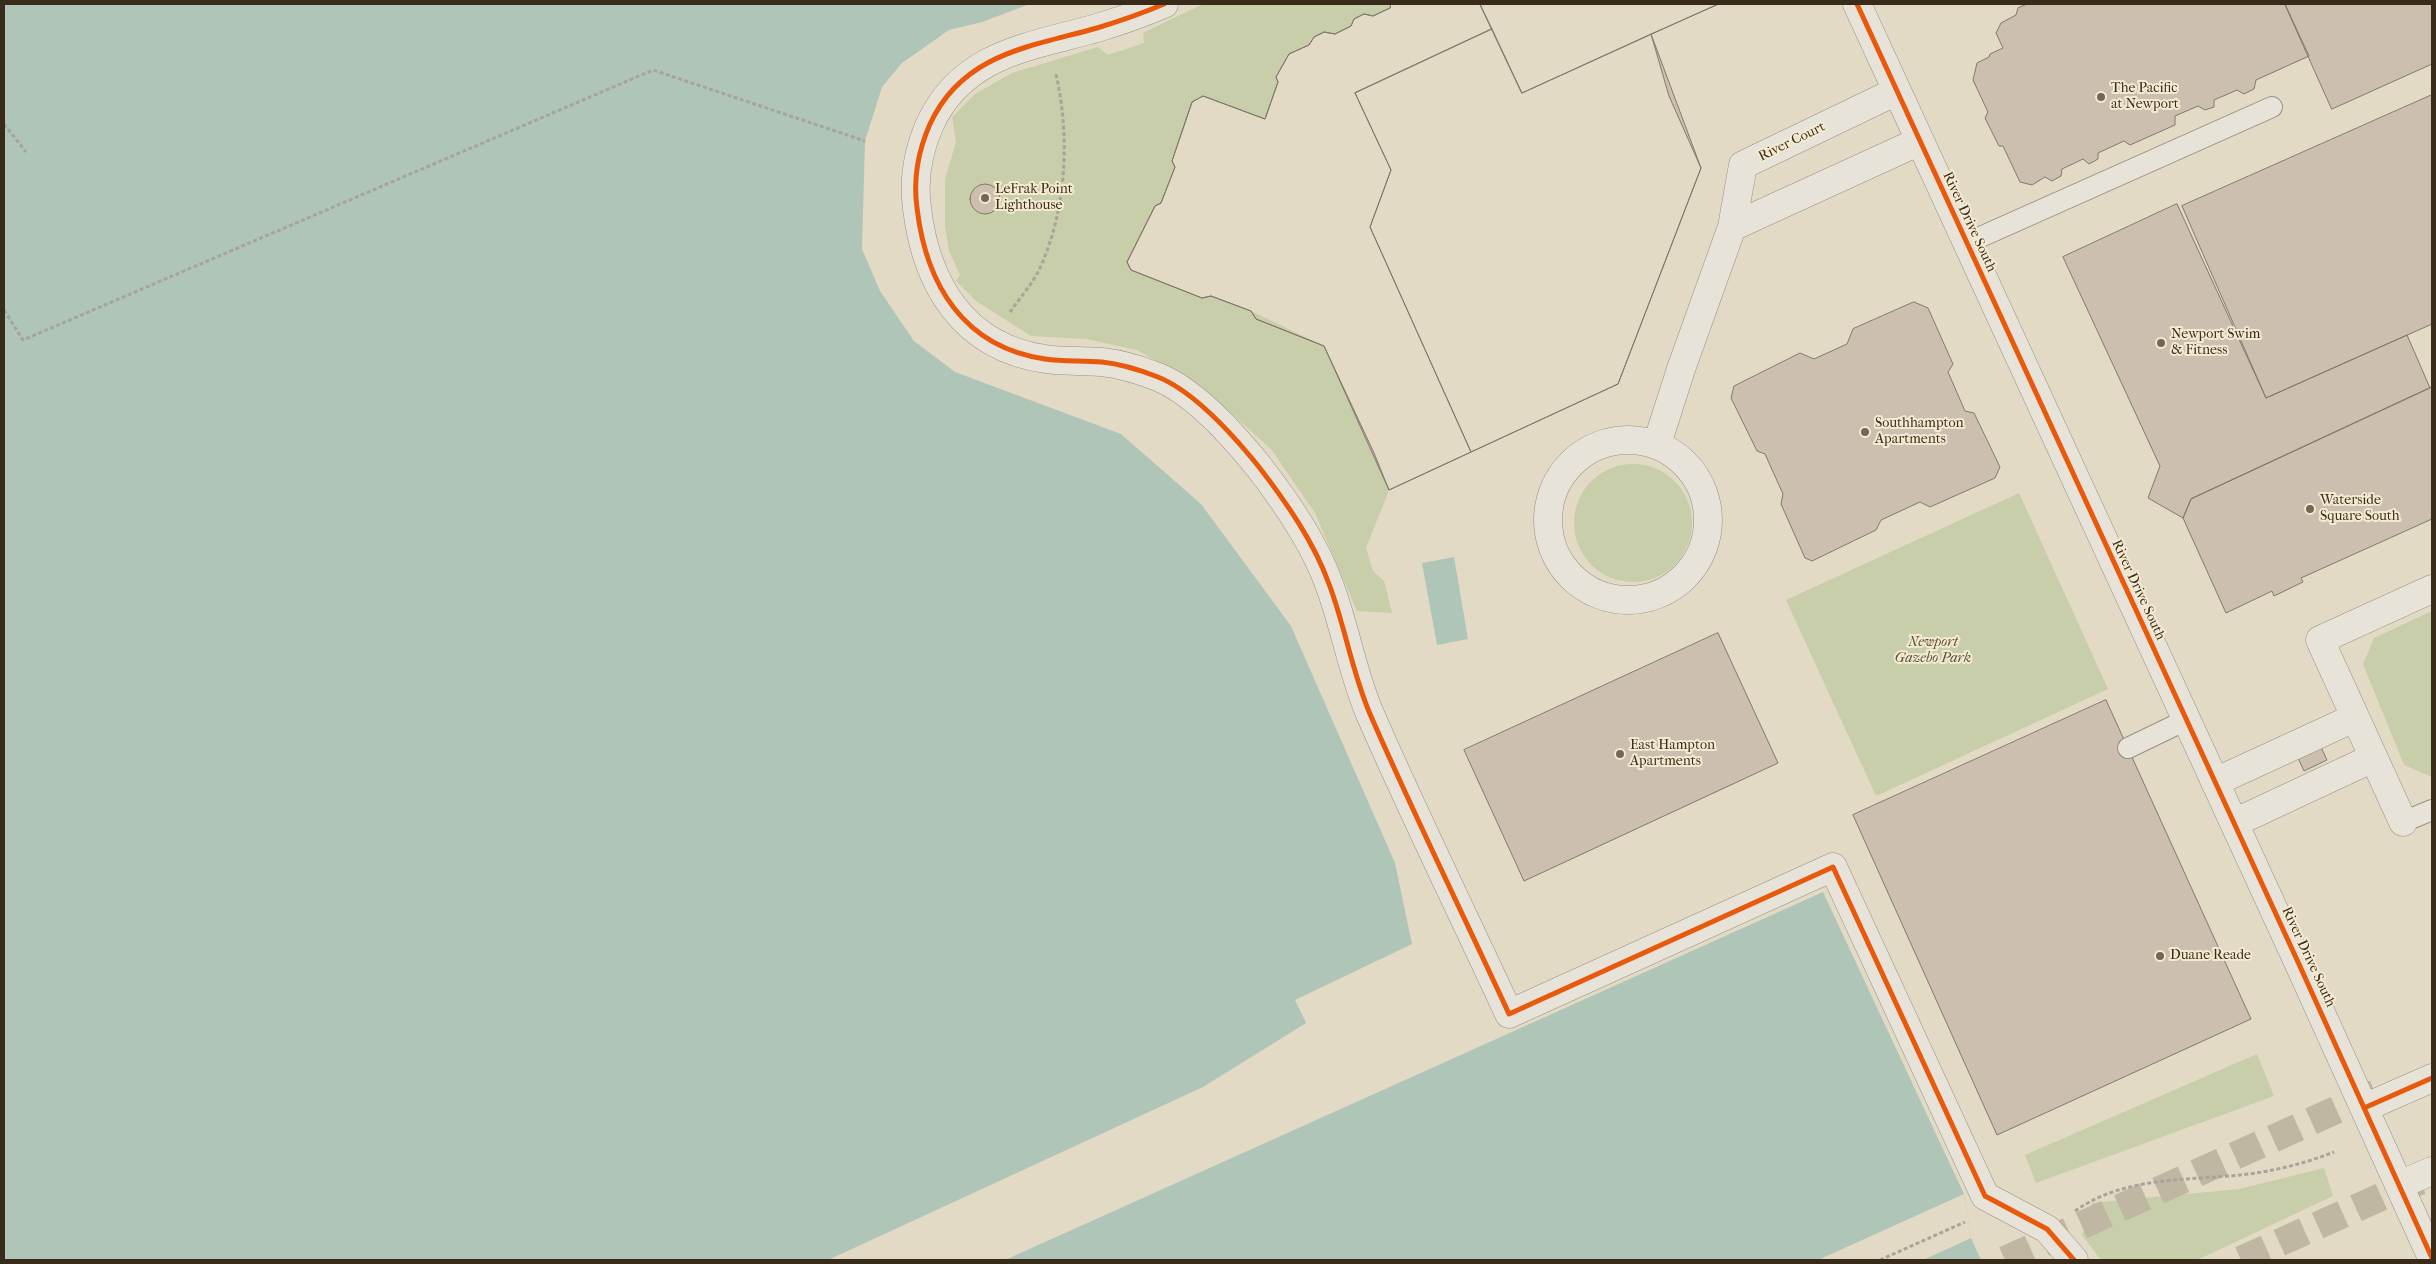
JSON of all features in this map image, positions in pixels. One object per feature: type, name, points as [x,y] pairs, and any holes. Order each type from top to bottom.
[{"type":"street","points":[[1164,4],[1097,28],[1002,54],[963,79],[947,95],[936,112],[919,157],[916,198],[922,243],[928,264],[952,306],[970,326],[1016,352],[1043,359],[1102,362],[1134,368],[1163,379],[1209,413],[1234,438],[1257,466],[1296,520],[1329,582],[1369,711],[1509,1014],[1832,867],[1986,1196],[2047,1229],[2074,1260]]},
{"type":"street","name":"River Drive South","points":[[1865,6],[1897,91],[1920,142],[2432,1258]]},
{"type":"street","name":"River Court","points":[[1657,444],[1681,369],[1732,227],[1743,165],[1897,91]]},
{"type":"street","points":[[1732,227],[1920,142]]},
{"type":"street","points":[[1630,439],[1657,444],[1679,457],[1697,477],[1706,500],[1709,526],[1702,551],[1689,573],[1669,589],[1645,598],[1619,600],[1594,593],[1571,578],[1555,556],[1547,529],[1549,502],[1560,476],[1578,456],[1602,443],[1630,439]]},
{"type":"street","points":[[2403,822],[2320,640],[2432,589]]},
{"type":"street","points":[[2215,782],[2354,718]]},
{"type":"street","points":[[2234,823],[2373,758]]},
{"type":"street","points":[[2364,1108],[2432,1078]]},
{"type":"street","points":[[2399,1185],[2432,1171]]},
{"type":"lane","points":[[1966,243],[2272,107]]},
{"type":"lane","points":[[2128,748],[2186,720]]},
{"type":"lane","points":[[2403,822],[2432,810]]},
{"type":"path","points":[[992,339],[1039,269],[1055,220],[1062,182],[1066,138],[1061,96],[1048,40]]},
{"type":"path","points":[[4,310],[23,340],[653,70],[865,141]]},
{"type":"path","points":[[4,124],[26,152]]},
{"type":"path","points":[[2047,1229],[2081,1206],[2101,1196],[2120,1190],[2157,1181],[2267,1171],[2298,1165],[2334,1152]]},
{"type":"path","points":[[1880,1260],[2002,1205]]},
{"type":"green space","points":[[1203,4],[1391,4],[1390,8],[1373,16],[1364,14],[1354,19],[1351,26],[1335,34],[1324,32],[1314,37],[1309,45],[1289,54],[1276,77],[1278,82],[1265,119],[1203,96],[1193,102],[1172,161],[1175,167],[1161,203],[1155,206],[1127,262],[1131,270],[1202,298],[1211,296],[1251,311],[1324,346],[1374,453],[1389,490],[1366,548],[1373,571],[1384,581],[1392,613],[1357,611],[1315,513],[1271,449],[1203,388],[1137,350],[1086,339],[1031,336],[976,301],[956,281],[960,275],[949,251],[945,227],[945,179],[956,142],[952,117],[975,94],[1012,73],[1098,47],[1108,55],[1144,43],[1143,33]]},
{"type":"green space","points":[[1633,464],[1656,469],[1675,481],[1687,500],[1692,523],[1687,546],[1675,565],[1656,577],[1633,582],[1610,577],[1591,565],[1579,546],[1574,523],[1579,500],[1591,481],[1610,469]]},
{"type":"green space","name":"Newport Gazebo Park","points":[[2019,493],[2108,689],[1876,796],[1786,600]]},
{"type":"green space","points":[[2432,611],[2432,777],[2404,765],[2363,664],[2374,638]]},
{"type":"green space","points":[[2257,1054],[2274,1096],[2036,1183],[2025,1155]]},
{"type":"green space","points":[[2324,1168],[2333,1196],[2197,1260],[2101,1260],[2082,1235],[2092,1203],[2239,1189]]},
{"type":"shaded area","points":[[4,4],[1030,4],[982,22],[949,30],[902,63],[882,87],[865,141],[862,249],[880,291],[914,341],[955,372],[1121,434],[1201,504],[1291,626],[1395,863],[1412,944],[1295,1000],[1306,1023],[1203,1087],[828,1260],[4,1260]]},
{"type":"shaded area","points":[[1454,557],[1468,639],[1437,645],[1422,563]]},
{"type":"shaded area","points":[[1823,892],[1964,1194],[1971,1238],[1981,1260],[1005,1260]]},
{"type":"pier","points":[[1964,1194],[1971,1238],[1923,1260],[1818,1260]]},
{"type":"building","points":[[1391,4],[1719,4],[1651,34],[1669,96],[1701,168],[1618,384],[1389,490],[1374,453],[1324,346],[1256,319],[1251,311],[1211,296],[1202,298],[1131,270],[1127,262],[1155,206],[1161,203],[1175,167],[1172,161],[1192,102],[1203,96],[1265,119],[1278,82],[1276,77],[1289,54],[1309,45],[1314,37],[1324,32],[1335,34],[1351,26],[1354,19],[1364,14],[1373,16],[1390,8]]},
{"type":"building","points":[[1391,4],[1480,4],[1492,29],[1355,93],[1391,170],[1370,227],[1471,452],[1389,490],[1324,346],[1256,319],[1251,311],[1211,296],[1202,298],[1131,270],[1127,262],[1155,206],[1161,203],[1175,167],[1172,161],[1192,102],[1203,96],[1265,119],[1278,82],[1276,77],[1289,54],[1309,45],[1314,37],[1324,32],[1335,34],[1351,26],[1354,19],[1364,14],[1373,16],[1390,8]]},
{"type":"building","points":[[1480,4],[1718,4],[1522,93]]},
{"type":"building","name":"The Pacific at Newport","points":[[2028,4],[2285,4],[2309,56],[2256,80],[2254,89],[2244,94],[2237,90],[2214,100],[2214,107],[2205,110],[2198,106],[2175,116],[2175,125],[2130,145],[2124,141],[2098,153],[2098,159],[2089,164],[2083,159],[2062,169],[2061,176],[2052,181],[2045,177],[2032,185],[2020,182],[2003,146],[1999,146],[1985,118],[1988,112],[1973,80],[1977,63],[2003,48],[1996,33],[2001,23],[2016,15],[2018,8]]},
{"type":"building","points":[[2285,4],[2432,4],[2432,64],[2332,109]]},
{"type":"building","points":[[1492,29],[1522,93],[1651,34],[1701,168],[1618,384],[1471,452],[1370,227],[1391,170],[1355,93]]},
{"type":"building","points":[[2432,95],[2432,324],[2266,398],[2182,206]]},
{"type":"building","name":"LeFrak Point Lighthouse","points":[[985,184],[995,189],[1000,199],[995,209],[985,214],[975,209],[970,199],[975,189]]},
{"type":"building","points":[[2177,204],[2266,398],[2407,335],[2430,388],[2191,499],[2183,518],[2148,498],[2160,466],[2063,257]]},
{"type":"building","name":"Southhampton Apartments","points":[[1914,302],[1928,308],[1953,364],[1948,372],[1965,411],[1974,413],[2000,467],[1995,478],[1930,507],[1920,502],[1881,520],[1876,530],[1812,561],[1805,558],[1781,504],[1783,494],[1765,454],[1757,451],[1731,398],[1734,386],[1800,353],[1814,359],[1847,344],[1853,329]]},
{"type":"building","name":"Waterside Square South","points":[[2432,387],[2432,519],[2301,578],[2303,582],[2274,596],[2272,591],[2226,613],[2183,518],[2191,499]]},
{"type":"building","name":"East Hampton Apartments","points":[[1718,633],[1778,763],[1524,881],[1464,750]]},
{"type":"building","points":[[2106,700],[2251,1019],[1997,1135],[1853,815]]},
{"type":"building","points":[[2321,747],[2327,760],[2304,771],[2298,758]]},
{"type":"tunnel","points":[[2005,1260],[2382,1091]]},
{"type":"tunnel","points":[[2241,1260],[2422,1180]]},
{"type":"cycle path","points":[[1164,4],[1106,25],[1001,56],[980,67],[961,82],[944,100],[930,124],[922,144],[916,176],[916,197],[922,236],[929,262],[940,286],[954,308],[971,326],[992,341],[1016,352],[1052,360],[1095,361],[1116,364],[1144,372],[1172,384],[1186,393],[1213,416],[1259,467],[1298,523],[1323,568],[1335,600],[1358,682],[1370,714],[1509,1014],[1833,867],[1985,1196],[2047,1229],[2074,1260]]},
{"type":"cycle path","points":[[1857,4],[2298,962],[2432,1258]]},
{"type":"cycle path","points":[[2364,1108],[2432,1078]]},
{"type":"place","name":"The Pacific at Newport","points":[[2101,97]]},
{"type":"place","name":"LeFrak Point Lighthouse","points":[[985,198]]},
{"type":"place","name":"Newport Swim & Fitness","points":[[2161,343]]},
{"type":"place","name":"Southhampton Apartments","points":[[1865,432]]},
{"type":"place","name":"Waterside Square South","points":[[2310,509]]},
{"type":"place","name":"East Hampton Apartments","points":[[1620,754]]},
{"type":"place","name":"Duane Reade","points":[[2160,956]]}]
